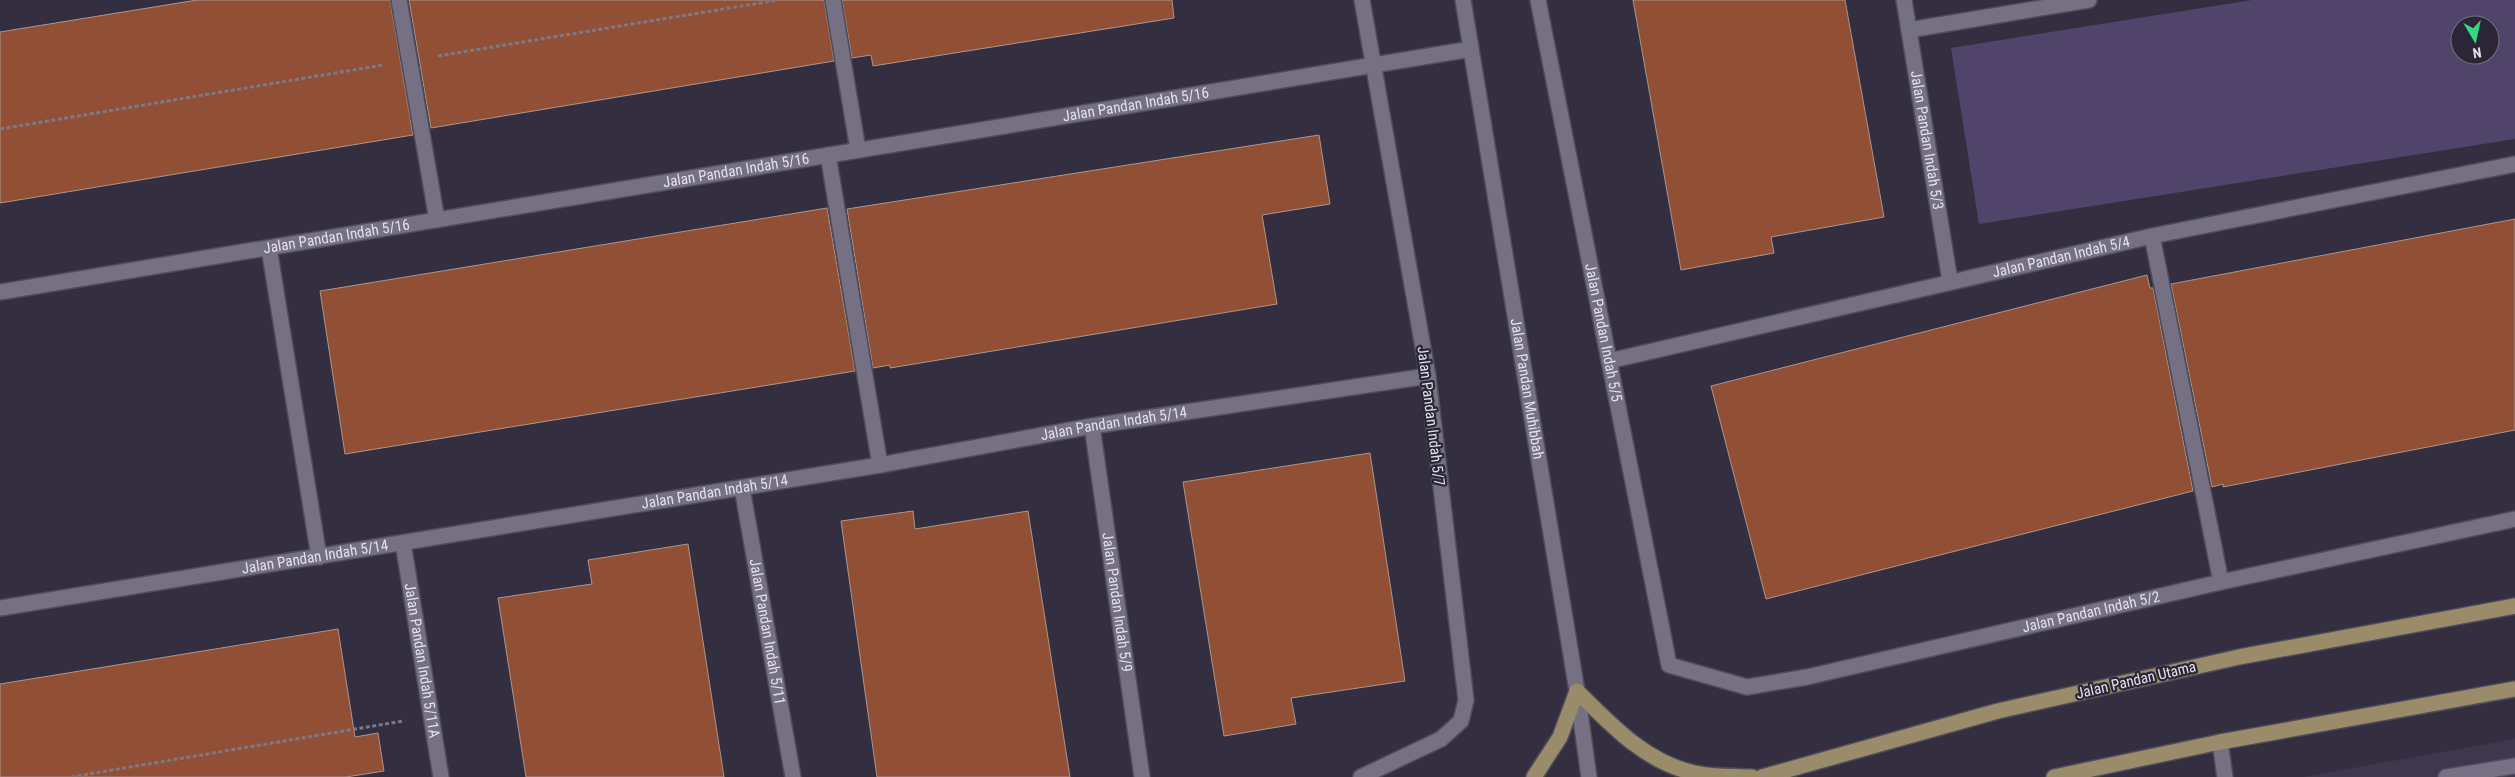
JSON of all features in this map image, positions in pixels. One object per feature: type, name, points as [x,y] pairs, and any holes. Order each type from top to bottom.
[{"type":"main road","name":"Jalan Pandan Utama","points":[[1762,777],[1998,711],[2239,657],[2515,606]]},
{"type":"main road","points":[[2054,777],[2220,742],[2515,689]]},
{"type":"main road","points":[[1534,777],[1560,737],[1577,691],[1607,721],[1634,744],[1666,764],[1695,773],[1752,777]]},
{"type":"street","points":[[399,0],[436,220]]},
{"type":"street","points":[[833,0],[858,150]]},
{"type":"street","name":"Jalan Pandan Indah 5/7","points":[[1361,777],[1441,739],[1461,721],[1466,700],[1428,376],[1362,0]]},
{"type":"street","name":"Jalan Pandan Muhibbah","points":[[1463,0],[1577,691],[1589,777]]},
{"type":"street","name":"Jalan Pandan Indah 5/5","points":[[1538,0],[1669,665]]},
{"type":"street","name":"Jalan Pandan Indah 5/3","points":[[1904,0],[1950,281]]},
{"type":"street","points":[[1909,30],[2089,0]]},
{"type":"street","name":"Jalan Pandan Indah 5/16","points":[[0,292],[1471,49]]},
{"type":"street","points":[[828,155],[880,465]]},
{"type":"street","name":"Jalan Pandan Indah 5/4","points":[[1609,361],[2152,236],[2515,164]]},
{"type":"street","points":[[2152,236],[2221,582]]},
{"type":"street","points":[[269,248],[319,557]]},
{"type":"street","name":"Jalan Pandan Indah 5/14","points":[[0,608],[880,465],[1092,426],[1428,376]]},
{"type":"street","name":"Jalan Pandan Indah 5/9","points":[[1092,426],[1142,777]]},
{"type":"street","name":"Jalan Pandan Indah 5/11","points":[[742,488],[794,777]]},
{"type":"street","name":"Jalan Pandan Indah 5/2","points":[[1669,665],[1747,687],[1807,677],[2221,582],[2515,519]]},
{"type":"street","name":"Jalan Pandan Indah 5/11A","points":[[403,543],[441,777]]},
{"type":"street","points":[[2220,742],[2226,777]]},
{"type":"street","points":[[2446,777],[2515,766]]},
{"type":"path","points":[[71,777],[431,716]]},
{"type":"shaded area","points":[[2252,0],[2515,0],[2515,139],[1979,224],[1951,48]]},
{"type":"shaded area","points":[[2515,739],[2515,777],[2303,777]]},
{"type":"building","points":[[197,0],[390,0],[413,135],[0,203],[0,32]]},
{"type":"building","points":[[409,0],[824,0],[834,61],[431,128]]},
{"type":"building","points":[[842,0],[1172,0],[1174,18],[873,66],[871,55],[852,58]]},
{"type":"building","points":[[1633,0],[1845,0],[1884,217],[1771,237],[1774,253],[1681,270]]},
{"type":"building","points":[[1319,135],[1330,204],[1262,215],[1277,304],[890,368],[890,365],[873,368],[847,209]]},
{"type":"building","points":[[827,208],[855,371],[345,454],[320,291]]},
{"type":"building","points":[[2515,219],[2515,430],[2223,487],[2223,484],[2212,487],[2171,284]]},
{"type":"building","points":[[2147,275],[2150,288],[2153,288],[2193,491],[1766,599],[1711,386]]},
{"type":"building","points":[[1370,453],[1405,681],[1291,698],[1296,724],[1224,736],[1183,482]]},
{"type":"building","points":[[913,511],[915,529],[1028,511],[1070,777],[877,777],[841,521]]},
{"type":"building","points":[[688,544],[724,777],[526,777],[498,598],[592,584],[588,560]]},
{"type":"building","points":[[338,629],[355,737],[378,733],[384,771],[346,777],[0,777],[0,684]]}]
